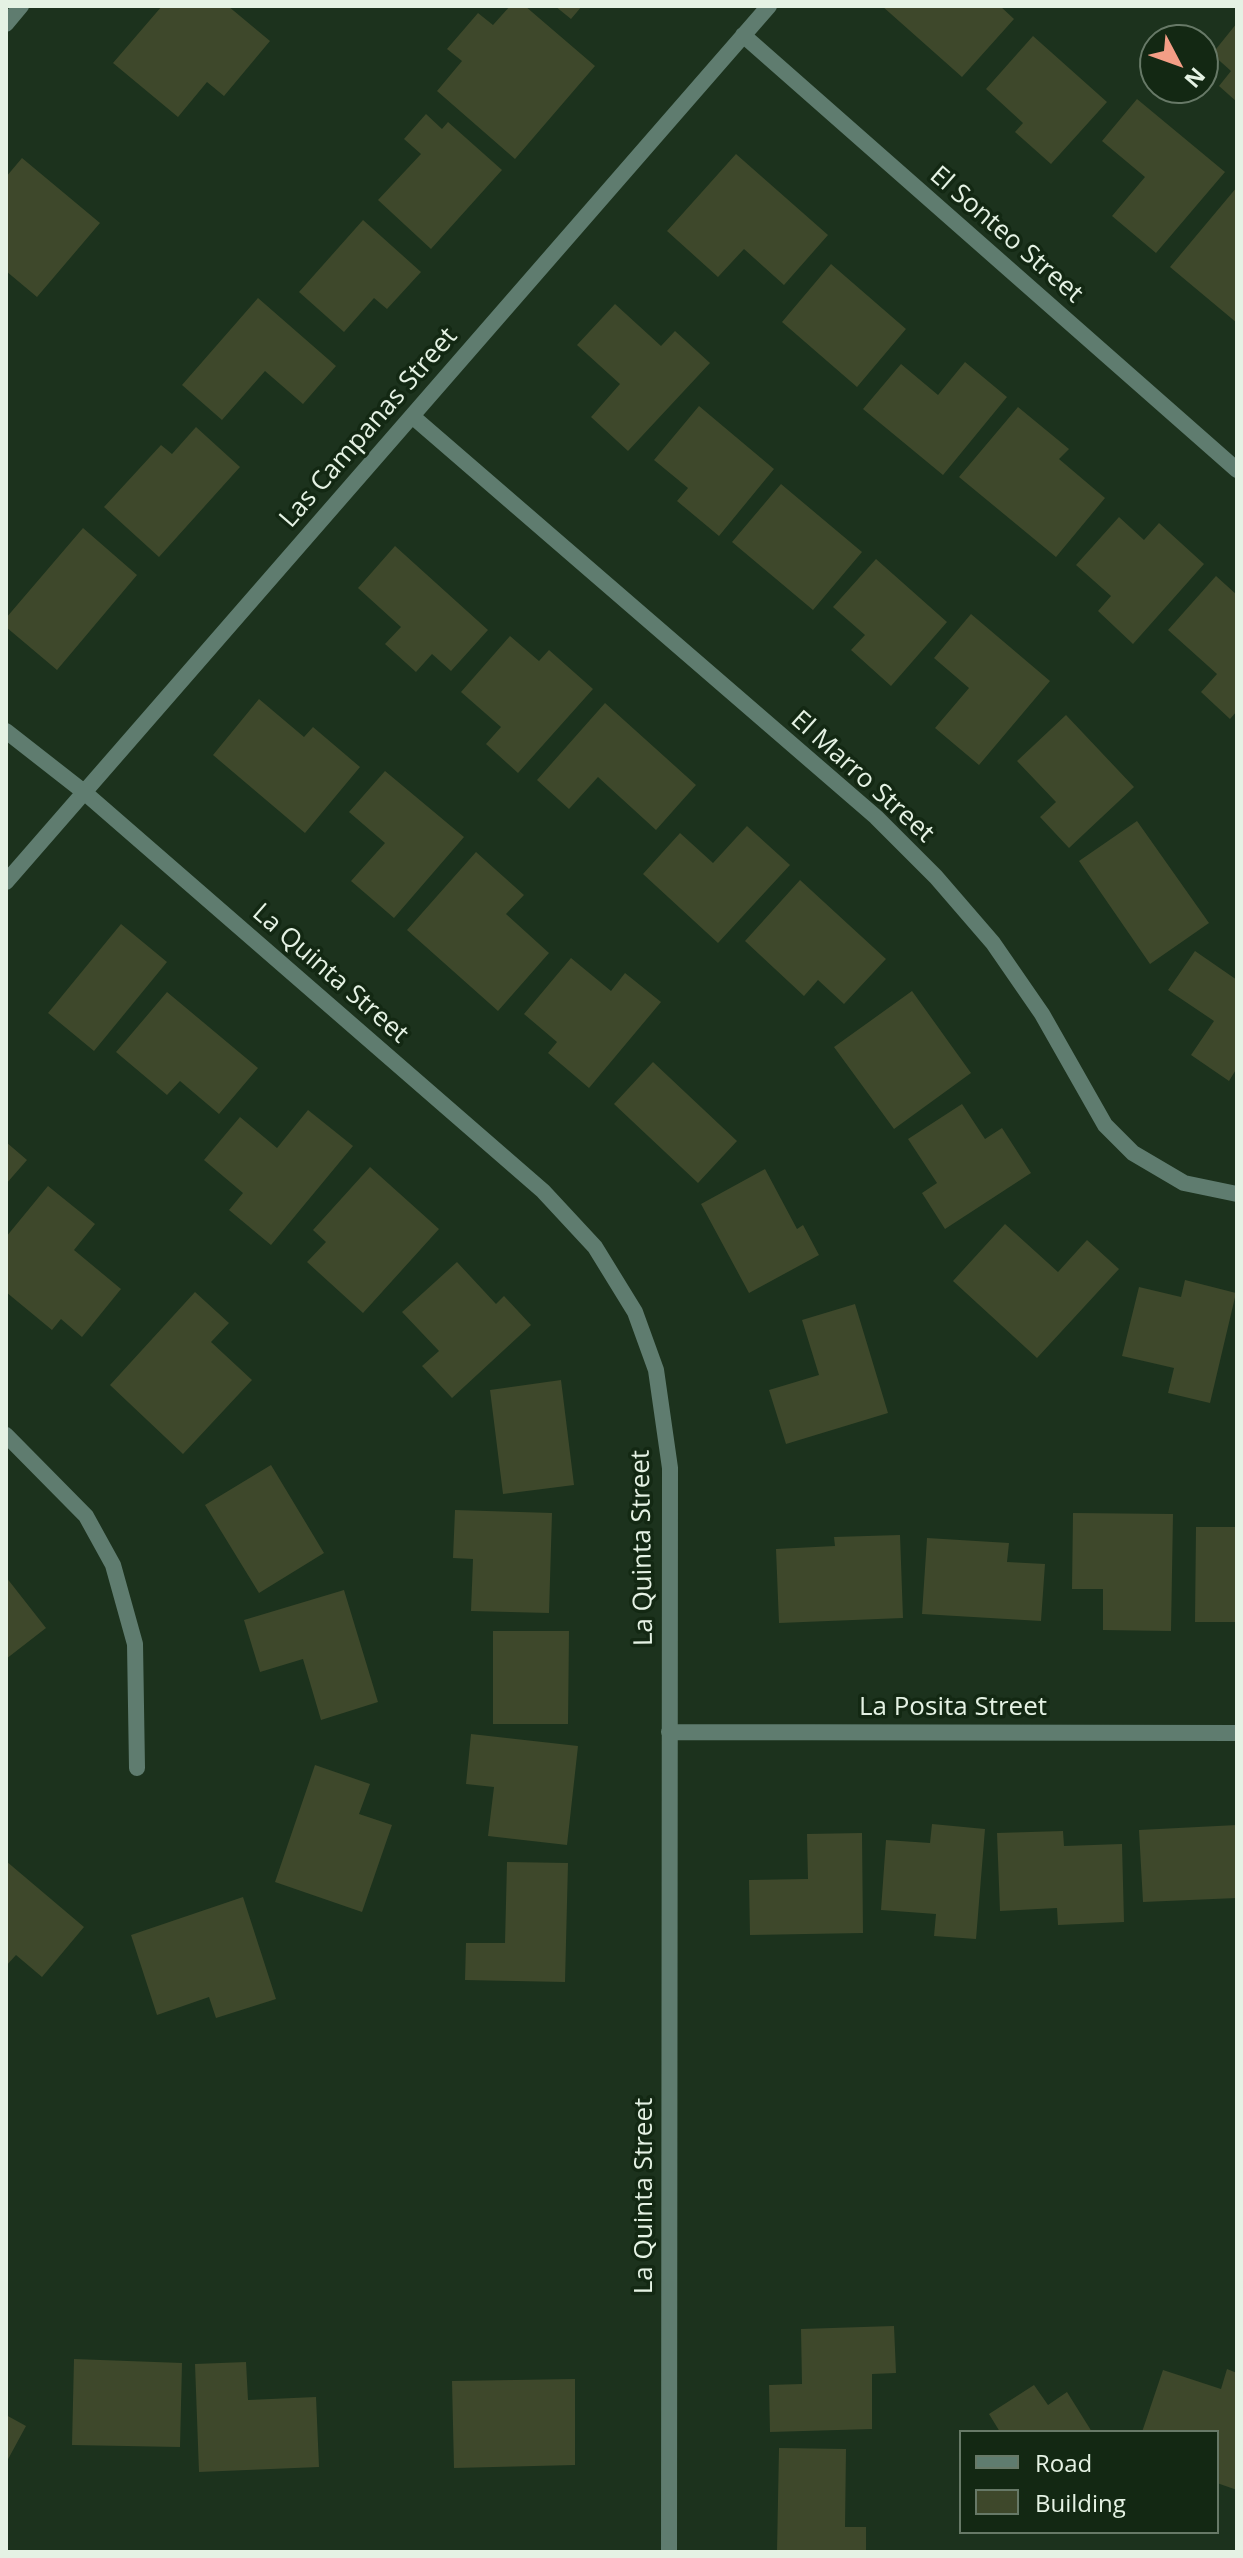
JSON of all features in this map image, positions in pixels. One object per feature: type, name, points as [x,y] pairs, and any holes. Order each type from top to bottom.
[{"type":"street","points":[[6,24],[21,6]]},
{"type":"street","name":"Las Campanas Street","points":[[6,882],[769,6]]},
{"type":"street","name":"El Sonteo Street","points":[[743,35],[1237,470]]},
{"type":"street","name":"El Marro Street","points":[[412,416],[864,807],[936,877],[993,943],[1042,1014],[1105,1125],[1133,1153],[1184,1183],[1237,1194]]},
{"type":"street","name":"La Quinta Street","points":[[6,731],[84,792],[543,1191],[587,1237],[617,1278],[635,1312],[656,1370],[670,1468],[669,2552]]},
{"type":"street","points":[[6,1435],[86,1516],[113,1565],[135,1644],[137,1768]]},
{"type":"street","name":"La Posita Street","points":[[669,1732],[1237,1733]]},
{"type":"building","points":[[162,6],[228,6],[270,41],[224,96],[207,82],[178,117],[113,63]]},
{"type":"building","points":[[510,6],[525,6],[595,66],[515,159],[437,91],[462,61],[447,49],[478,13],[493,25]]},
{"type":"building","points":[[555,6],[582,6],[571,19]]},
{"type":"building","points":[[882,6],[1000,6],[1014,19],[962,77]]},
{"type":"building","points":[[1237,23],[1237,102],[1219,86],[1231,71],[1219,60],[1219,45]]},
{"type":"building","points":[[1033,36],[1107,102],[1051,164],[1015,132],[1023,123],[986,89]]},
{"type":"building","points":[[1137,99],[1139,104],[1143,104],[1225,172],[1156,253],[1112,216],[1145,177],[1102,141]]},
{"type":"building","points":[[426,114],[442,129],[448,122],[502,170],[431,249],[378,200],[421,154],[404,139]]},
{"type":"building","points":[[736,154],[828,235],[784,285],[744,249],[718,277],[667,231]]},
{"type":"building","points":[[22,158],[100,223],[37,297],[6,271],[6,177]]},
{"type":"building","points":[[1237,187],[1237,323],[1170,267]]},
{"type":"building","points":[[363,220],[421,272],[387,309],[374,298],[344,332],[299,292]]},
{"type":"building","points":[[831,264],[906,329],[857,387],[782,322]]},
{"type":"building","points":[[258,298],[336,366],[303,404],[265,371],[222,420],[182,385]]},
{"type":"building","points":[[615,304],[661,346],[675,331],[710,363],[628,451],[591,417],[620,384],[577,345]]},
{"type":"building","points":[[965,362],[1007,397],[943,475],[863,409],[901,364],[938,395]]},
{"type":"building","points":[[699,406],[774,469],[719,536],[677,501],[688,488],[654,460]]},
{"type":"building","points":[[1018,407],[1069,449],[1059,459],[1105,498],[1056,557],[959,477]]},
{"type":"building","points":[[196,427],[240,467],[159,557],[104,507],[161,445],[172,454]]},
{"type":"building","points":[[781,484],[862,552],[813,610],[732,542]]},
{"type":"building","points":[[1119,517],[1144,540],[1159,523],[1204,564],[1133,644],[1098,611],[1111,596],[1076,565]]},
{"type":"building","points":[[83,528],[137,575],[57,670],[6,627],[6,618]]},
{"type":"building","points":[[395,546],[488,630],[451,671],[432,654],[416,672],[385,644],[401,627],[358,588]]},
{"type":"building","points":[[876,559],[947,622],[891,686],[851,650],[865,635],[833,607]]},
{"type":"building","points":[[1216,576],[1237,595],[1237,711],[1230,719],[1201,692],[1217,674],[1168,630]]},
{"type":"building","points":[[971,614],[1050,681],[979,765],[935,728],[969,688],[934,658]]},
{"type":"building","points":[[510,636],[539,661],[549,650],[593,689],[518,773],[486,744],[501,727],[461,692]]},
{"type":"building","points":[[259,699],[304,737],[313,727],[360,767],[305,833],[213,755]]},
{"type":"building","points":[[605,703],[696,785],[656,830],[598,777],[569,809],[537,780]]},
{"type":"building","points":[[1066,715],[1134,787],[1069,848],[1040,817],[1056,802],[1017,761]]},
{"type":"building","points":[[385,771],[464,837],[394,918],[351,881],[385,843],[349,812]]},
{"type":"building","points":[[1137,821],[1209,923],[1150,964],[1079,861]]},
{"type":"building","points":[[747,826],[790,865],[718,943],[643,874],[680,833],[713,863]]},
{"type":"building","points":[[476,852],[524,895],[506,914],[549,953],[498,1011],[407,930]]},
{"type":"building","points":[[800,880],[886,959],[844,1004],[818,980],[804,996],[745,941]]},
{"type":"building","points":[[121,924],[167,962],[94,1051],[48,1013]]},
{"type":"building","points":[[1195,951],[1237,980],[1237,1068],[1229,1081],[1191,1055],[1214,1021],[1168,990]]},
{"type":"building","points":[[571,958],[611,991],[625,973],[661,1002],[589,1088],[548,1053],[557,1042],[524,1014]]},
{"type":"building","points":[[912,991],[971,1073],[894,1129],[834,1047]]},
{"type":"building","points":[[167,992],[258,1068],[219,1114],[180,1081],[167,1095],[116,1052]]},
{"type":"building","points":[[653,1062],[737,1141],[698,1183],[614,1104]]},
{"type":"building","points":[[962,1104],[985,1139],[1002,1128],[1031,1173],[945,1229],[922,1193],[937,1183],[908,1139]]},
{"type":"building","points":[[308,1110],[353,1146],[271,1245],[229,1210],[243,1193],[204,1160],[240,1117],[277,1148]]},
{"type":"building","points":[[6,1142],[27,1160],[6,1184]]},
{"type":"building","points":[[370,1167],[439,1229],[363,1313],[307,1262],[326,1242],[313,1230]]},
{"type":"building","points":[[765,1169],[797,1229],[803,1225],[819,1255],[749,1293],[701,1204]]},
{"type":"building","points":[[48,1186],[95,1224],[74,1250],[121,1289],[82,1337],[61,1319],[52,1330],[6,1292],[6,1237]]},
{"type":"building","points":[[1005,1224],[1058,1272],[1087,1240],[1119,1269],[1037,1358],[953,1281]]},
{"type":"building","points":[[457,1262],[496,1304],[504,1296],[531,1325],[452,1398],[422,1366],[439,1351],[402,1312]]},
{"type":"building","points":[[1185,1280],[1236,1293],[1210,1403],[1168,1393],[1174,1368],[1122,1356],[1139,1287],[1181,1297]]},
{"type":"building","points":[[195,1292],[229,1323],[211,1342],[252,1380],[183,1454],[110,1385]]},
{"type":"building","points":[[855,1304],[888,1413],[786,1444],[769,1390],[819,1375],[802,1320]]},
{"type":"building","points":[[561,1380],[574,1485],[503,1494],[490,1390]]},
{"type":"building","points":[[271,1465],[324,1553],[259,1593],[205,1505]]},
{"type":"building","points":[[455,1510],[552,1513],[549,1613],[471,1611],[473,1559],[453,1558]]},
{"type":"building","points":[[1073,1513],[1173,1514],[1171,1631],[1103,1630],[1103,1589],[1072,1589]]},
{"type":"building","points":[[1196,1527],[1237,1527],[1237,1622],[1195,1622]]},
{"type":"building","points":[[900,1535],[903,1618],[779,1623],[776,1549],[835,1546],[834,1537]]},
{"type":"building","points":[[927,1538],[1009,1543],[1007,1562],[1045,1564],[1041,1621],[922,1614]]},
{"type":"building","points":[[6,1577],[46,1628],[6,1659]]},
{"type":"building","points":[[344,1590],[378,1702],[321,1720],[303,1659],[260,1672],[244,1620]]},
{"type":"building","points":[[493,1631],[569,1631],[568,1724],[493,1724]]},
{"type":"building","points":[[471,1734],[578,1746],[567,1845],[488,1836],[494,1787],[466,1784]]},
{"type":"building","points":[[315,1765],[370,1784],[359,1814],[392,1825],[362,1912],[275,1882]]},
{"type":"building","points":[[932,1824],[985,1829],[976,1939],[934,1936],[936,1914],[881,1910],[886,1840],[930,1843]]},
{"type":"building","points":[[1237,1825],[1237,1898],[1143,1902],[1139,1830]]},
{"type":"building","points":[[1063,1831],[1064,1846],[1122,1844],[1124,1922],[1058,1925],[1057,1908],[1000,1911],[997,1833]]},
{"type":"building","points":[[862,1833],[863,1933],[750,1935],[749,1880],[808,1879],[807,1834]]},
{"type":"building","points":[[6,1861],[84,1927],[42,1977],[16,1955],[6,1966]]},
{"type":"building","points":[[507,1862],[568,1863],[565,1982],[465,1980],[466,1943],[505,1943]]},
{"type":"building","points":[[243,1897],[276,1999],[216,2018],[209,1997],[157,2015],[131,1935]]},
{"type":"building","points":[[894,2326],[896,2373],[872,2374],[872,2429],[770,2432],[769,2385],[802,2384],[801,2329]]},
{"type":"building","points":[[74,2359],[182,2363],[180,2447],[72,2445]]},
{"type":"building","points":[[246,2362],[248,2400],[316,2397],[319,2467],[199,2472],[195,2364]]},
{"type":"building","points":[[1227,2369],[1237,2373],[1237,2490],[1219,2484],[1219,2430],[1143,2430],[1163,2370],[1221,2389]]},
{"type":"building","points":[[575,2379],[575,2465],[454,2468],[452,2381]]},
{"type":"building","points":[[1034,2385],[1048,2405],[1067,2392],[1091,2430],[999,2430],[989,2414]]},
{"type":"building","points":[[6,2415],[26,2426],[6,2463]]},
{"type":"building","points":[[779,2448],[846,2449],[845,2527],[866,2527],[866,2552],[777,2552]]}]
